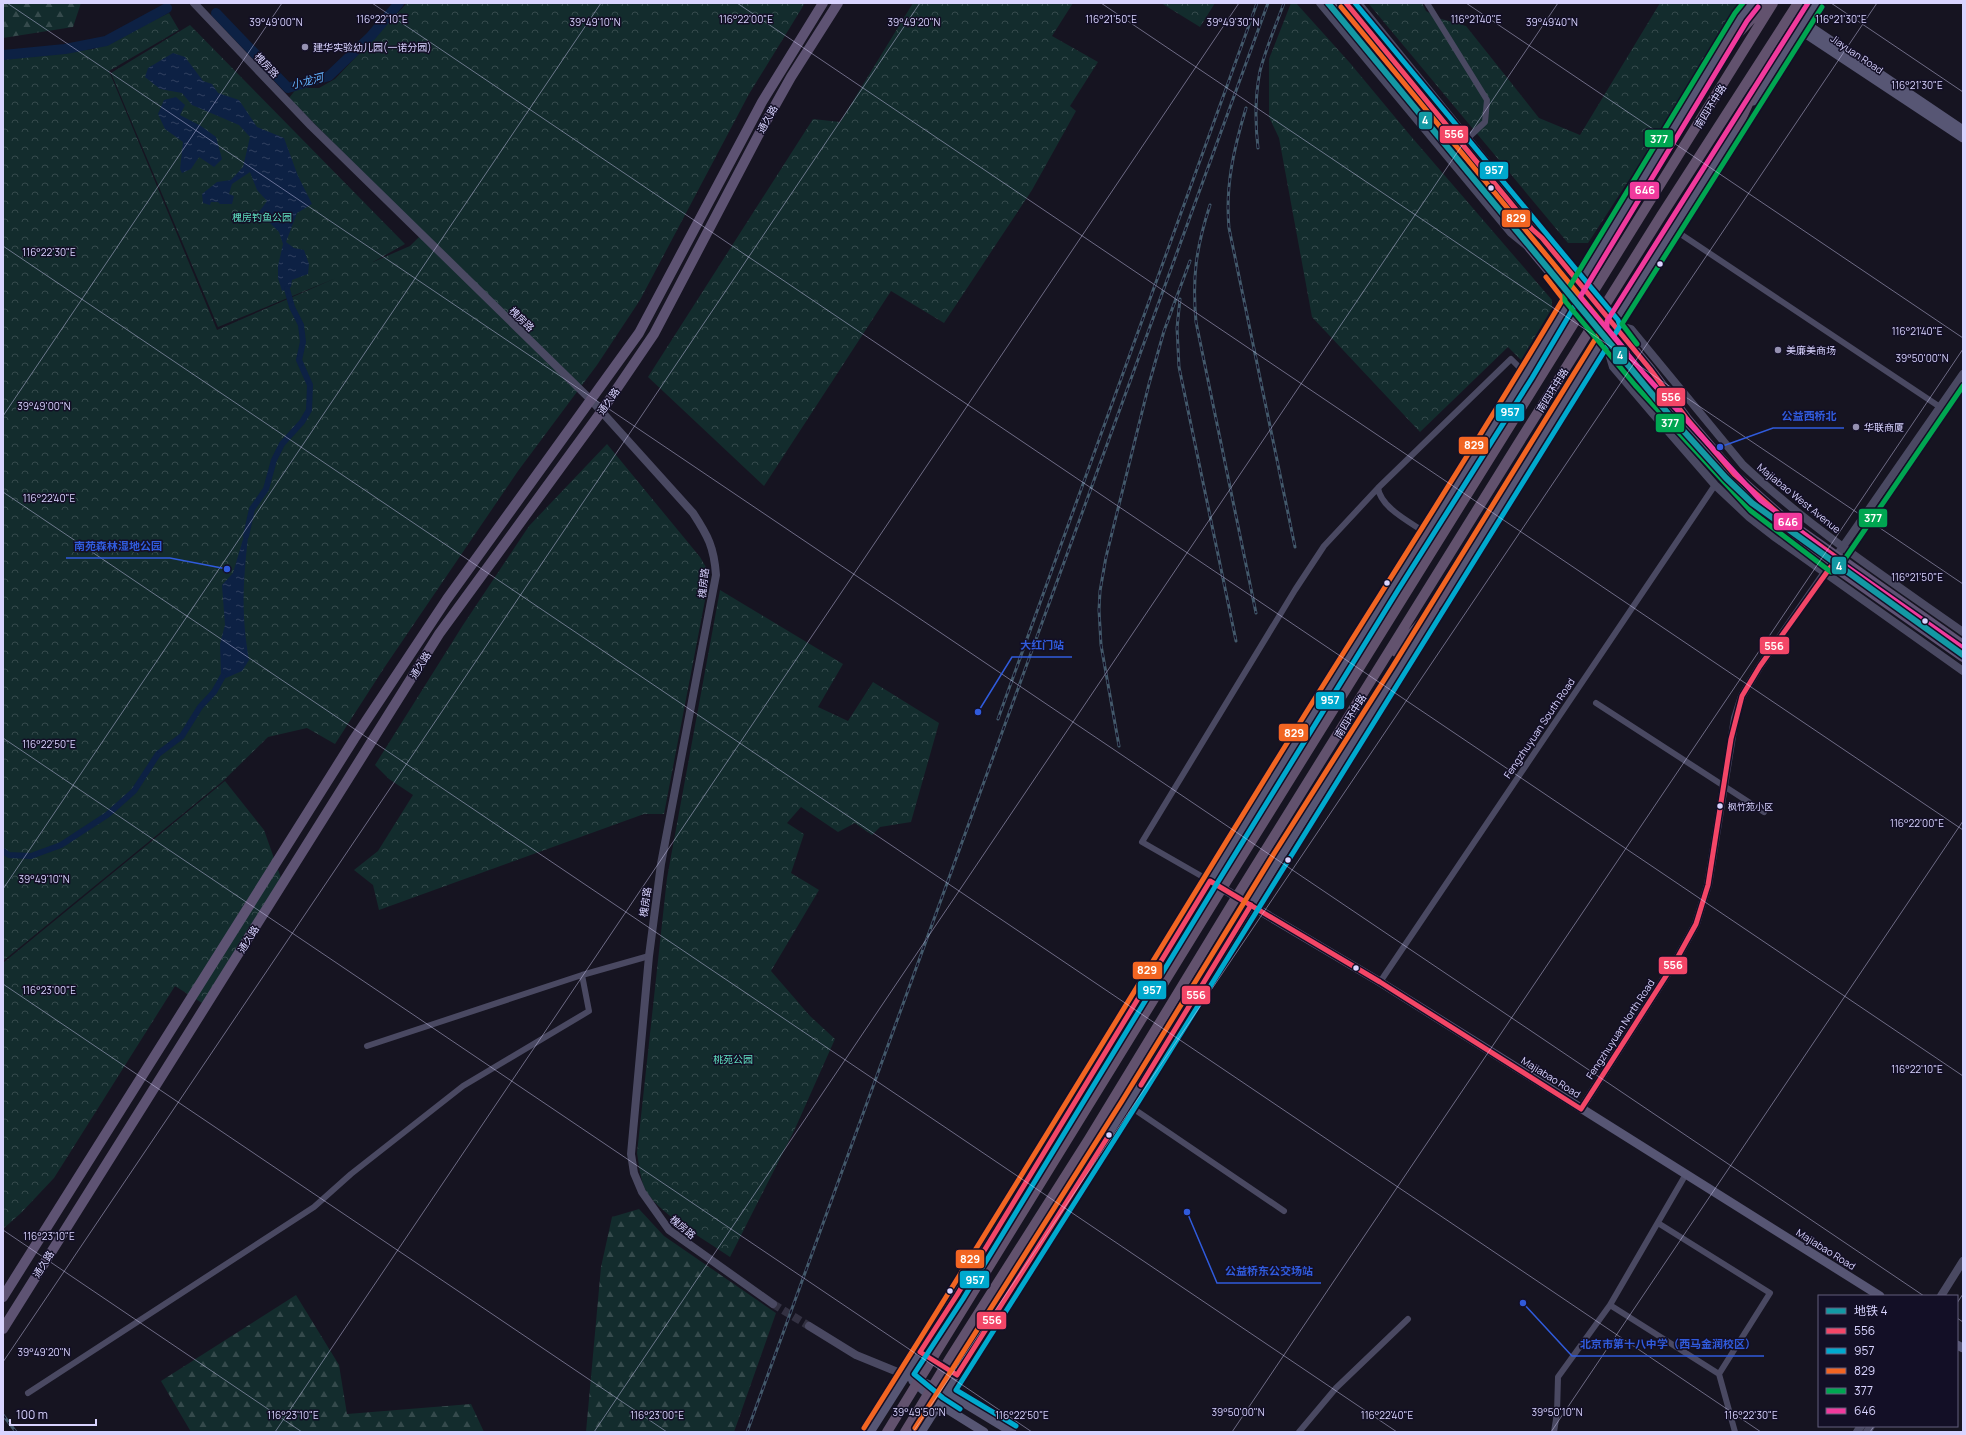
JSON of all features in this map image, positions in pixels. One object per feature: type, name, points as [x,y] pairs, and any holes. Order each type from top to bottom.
[{"type":"highway","points":[[1721,52],[1766,3]]},
{"type":"highway","name":"南四环中路","points":[[887,1432],[1058,1157],[1226,882],[1506,436],[1773,3]]},
{"type":"highway","name":"南四环中路","points":[[908,1428],[950,1358],[1089,1139],[1232,904],[1518,444],[1798,3]]},
{"type":"highway","points":[[1738,126],[1783,27]]},
{"type":"highway","points":[[1399,605],[1426,533]]},
{"type":"highway","points":[[1375,676],[1448,591]]},
{"type":"highway","points":[[1058,1157],[1082,1089]]},
{"type":"highway","points":[[1084,1174],[1089,1139]]},
{"type":"main road","name":"通久路","points":[[3,1297],[354,739],[447,599],[640,333],[762,102],[823,3]]},
{"type":"main road","name":"通久路","points":[[3,1329],[439,634],[602,412],[654,334],[759,134],[791,77],[838,3]]},
{"type":"main road","points":[[1329,3],[1519,231],[1530,248],[1640,380],[1756,506],[1783,529],[1832,566],[1963,656]]},
{"type":"main road","points":[[1346,3],[1518,212],[1542,238],[1613,324],[1687,419],[1735,475],[1788,522],[1832,566],[1963,645]]},
{"type":"main road","points":[[870,1432],[905,1375],[957,1296],[1082,1089],[1526,374],[1752,3]]},
{"type":"main road","points":[[922,1432],[1128,1105],[1251,905],[1448,591],[1604,337],[1816,3]]},
{"type":"main road","points":[[1805,20],[1812,28],[1963,130]]},
{"type":"main road","name":"Jiayuan Road","points":[[1798,30],[1963,138]]},
{"type":"main road","name":"Majiabao Road","points":[[1210,881],[1380,982],[1878,1295]]},
{"type":"main road","points":[[905,1375],[946,1392],[1012,1432]]},
{"type":"main road","points":[[905,1375],[939,1404],[984,1432]]},
{"type":"street","name":"槐房路","points":[[194,3],[311,126],[592,401],[693,513],[706,533],[715,554],[716,575],[661,864],[649,956],[631,1154],[634,1173],[647,1200],[669,1230],[773,1304]]},
{"type":"street","points":[[1320,3],[1511,233],[1530,248]]},
{"type":"street","points":[[1358,3],[1537,224],[1542,238]]},
{"type":"street","points":[[1428,3],[1488,100],[1485,122],[1468,138]]},
{"type":"street","points":[[1673,229],[1940,407]]},
{"type":"street","name":"Majiabao West Avenue","points":[[1613,324],[1632,329],[1744,465],[1761,482],[1844,547],[1963,632]]},
{"type":"street","points":[[1604,337],[1613,367],[1715,485],[1750,517],[1832,566],[1963,671]]},
{"type":"street","points":[[1210,881],[1142,842],[1291,597],[1324,546],[1378,488],[1511,359],[1526,374]]},
{"type":"street","name":"Fengzhuyuan North Road","points":[[1581,1109],[1675,962],[1696,924],[1708,885],[1735,718],[1742,696],[1760,666],[1832,566],[1963,374]]},
{"type":"street","name":"Fengzhuyuan South Road","points":[[1380,982],[1715,485]]},
{"type":"street","points":[[1378,488],[1379,496],[1390,507],[1426,533]]},
{"type":"street","points":[[1596,703],[1724,784],[1764,812]]},
{"type":"street","points":[[367,1046],[582,975],[649,956]]},
{"type":"street","points":[[28,1393],[314,1207],[351,1174],[464,1086],[588,1011],[582,975]]},
{"type":"street","points":[[1128,1105],[1284,1211]]},
{"type":"street","points":[[1554,1432],[1557,1413],[1558,1377],[1610,1305],[1686,1174]]},
{"type":"street","points":[[1658,1223],[1770,1293],[1719,1374]]},
{"type":"street","points":[[1942,1295],[1963,1260]]},
{"type":"street","points":[[1610,1305],[1719,1374],[1735,1432]]},
{"type":"street","points":[[1300,1432],[1336,1388],[1408,1319]]},
{"type":"street","points":[[809,1326],[856,1355],[905,1375]]},
{"type":"street","points":[[920,1352],[957,1375]]},
{"type":"green space","points":[[3,3],[81,3],[73,27],[3,38]]},
{"type":"green space","name":"槐房钓鱼公园","points":[[407,3],[805,3],[749,94],[640,300],[597,365],[518,471],[384,668],[335,744],[307,728],[268,737],[223,781],[3,961],[3,59],[94,49],[169,13],[179,30],[109,71],[217,330],[336,278],[218,327],[111,73],[190,25],[405,244],[373,262],[410,246],[423,233],[289,98],[297,88],[319,88],[335,79]]},
{"type":"green space","points":[[913,3],[1073,3],[1052,36],[1098,62],[1070,106],[1076,111],[1032,190],[944,323],[891,291],[764,486],[648,377],[813,119],[840,122]]},
{"type":"green space","points":[[1161,3],[1215,3],[1200,27]]},
{"type":"green space","points":[[1291,3],[1296,3],[1350,63],[1552,300],[1552,308],[1521,360],[1508,347],[1420,432],[1312,317],[1279,138],[1269,117],[1269,59]]},
{"type":"green space","points":[[1368,3],[1422,3],[1426,11],[1438,18],[1466,26],[1539,118],[1580,135],[1660,3],[1744,3],[1588,243],[1568,243]]},
{"type":"green space","points":[[607,444],[700,557],[710,574],[664,814],[644,814],[379,910],[373,885],[354,870],[378,851],[413,795],[389,779],[375,765],[463,625],[529,526]]},
{"type":"green space","name":"桃苑公园","points":[[720,590],[843,664],[818,707],[848,721],[873,682],[939,723],[911,822],[880,827],[872,835],[855,823],[838,832],[801,807],[787,823],[804,834],[791,873],[819,890],[771,971],[810,1016],[835,1039],[794,1131],[730,1257],[670,1216],[650,1197],[644,1187],[637,1153],[667,878]]},
{"type":"green space","points":[[225,781],[264,830],[281,878],[202,1003],[175,986],[54,1178],[21,1213],[3,1229],[3,963]]},
{"type":"green space","points":[[639,1209],[664,1236],[776,1313],[734,1432],[586,1432],[601,1267],[612,1217]]},
{"type":"green space","points":[[296,1295],[339,1365],[347,1414],[471,1404],[484,1432],[191,1432],[161,1381]]},
{"type":"water","points":[[173,53],[185,57],[203,81],[212,84],[218,93],[239,100],[257,127],[284,138],[298,176],[312,204],[297,213],[286,242],[294,248],[304,250],[309,264],[308,274],[292,280],[291,287],[282,291],[278,278],[278,266],[283,244],[279,232],[259,212],[267,201],[257,190],[250,172],[232,184],[229,194],[234,196],[232,204],[211,202],[210,205],[203,203],[202,194],[217,182],[231,180],[243,167],[250,137],[239,125],[192,105],[182,93],[160,89],[145,77],[148,68]]},
{"type":"water","points":[[176,97],[185,105],[180,115],[201,126],[216,137],[222,159],[214,167],[199,157],[191,169],[182,173],[180,169],[183,142],[165,129],[158,114],[164,100]]},
{"type":"water","points":[[244,536],[248,537],[245,569],[244,613],[249,660],[242,671],[226,678],[221,675],[220,644],[225,625],[222,585],[233,573]]},
{"type":"waterway","name":"小龙河","points":[[216,13],[288,88],[329,76],[371,36],[399,3]]},
{"type":"waterway","name":"小龙河","points":[[3,55],[65,49],[106,41],[167,8]]},
{"type":"waterway","points":[[246,536],[252,509],[266,489],[274,460],[282,444],[302,422],[309,410],[310,385],[299,360],[303,342],[301,325],[292,307],[287,289]]},
{"type":"waterway","points":[[3,851],[9,855],[31,856],[61,845],[107,815],[134,791],[158,754],[182,736],[200,707],[214,692],[223,676]]},
{"type":"tunnel","points":[[773,1304],[809,1326]]},
{"type":"railway","points":[[998,719],[1257,3]]},
{"type":"railway","points":[[747,1432],[1268,3]]},
{"type":"railway","points":[[1258,148],[1256,109],[1260,71],[1284,3]]},
{"type":"railway","points":[[1246,108],[1234,152],[1229,182],[1229,228],[1295,547]]},
{"type":"railway","points":[[1210,205],[1201,235],[1196,263],[1196,322],[1256,613]]},
{"type":"railway","points":[[1119,746],[1101,645],[1099,610],[1100,591],[1106,557],[1149,384],[1164,331],[1190,261]]},
{"type":"railway","points":[[1180,299],[1177,328],[1179,367],[1236,641]]},
{"type":"railway","points":[[3,1415],[16,1432]]},
{"type":"metro line","name":"4","points":[[1328,3],[1671,417],[1726,478],[1752,503],[1963,655]]},
{"type":"transit line","name":"556","points":[[1346,3],[1532,229],[1542,238],[1580,284],[1650,369],[1687,419],[1735,475],[1788,522],[1837,558],[1760,666],[1742,696],[1731,739],[1708,885],[1696,924],[1675,962],[1581,1109]]},
{"type":"transit line","name":"957","points":[[1016,1426],[956,1390],[1134,1109],[1620,326],[1618,320],[1355,3]]},
{"type":"transit line","name":"377","points":[[1743,3],[1735,13],[1565,294],[1565,301],[1635,385],[1751,511],[1831,572],[1838,569],[1963,386]]},
{"type":"transit line","name":"646","points":[[1627,352],[1607,328],[1607,321],[1808,3]]},
{"type":"transit line","name":"829","points":[[915,1428],[1122,1101],[1275,852],[1393,666],[1604,325],[1341,7]]},
{"type":"transit line","name":"646","points":[[1758,7],[1747,21],[1580,297],[1645,375],[1761,501],[1836,559],[1963,648]]},
{"type":"transit line","name":"377","points":[[1637,344],[1622,324],[1822,7]]},
{"type":"transit line","name":"957","points":[[960,1409],[943,1398],[914,1374],[963,1299],[1216,885],[1398,590],[1532,378],[1577,302],[1577,294],[1556,269]]},
{"type":"transit line","name":"829","points":[[864,1428],[1018,1182],[1271,769],[1563,299],[1546,277]]},
{"type":"transit line","name":"556","points":[[1109,1135],[957,1375],[920,1352],[957,1295],[1210,881],[1380,982],[1581,1109]]},
{"type":"transit line","name":"556","points":[[1141,1085],[1251,905]]},
{"type":"place","name":"建华实验幼儿园(一诺分园)","points":[[305,47]]},
{"type":"place","name":"美廉美商场","points":[[1778,350]]},
{"type":"place","name":"华联商厦","points":[[1856,427]]},
{"type":"place","name":"公益西桥北","points":[[1720,447]]},
{"type":"place","name":"南苑森林湿地公园","points":[[227,569]]},
{"type":"place","name":"大红门站","points":[[978,712]]},
{"type":"place","name":"枫竹苑小区","points":[[1720,806]]},
{"type":"place","name":"公益桥东公交场站","points":[[1187,1212]]},
{"type":"place","name":"北京市第十八中学（西马金润校区）","points":[[1523,1303]]}]
